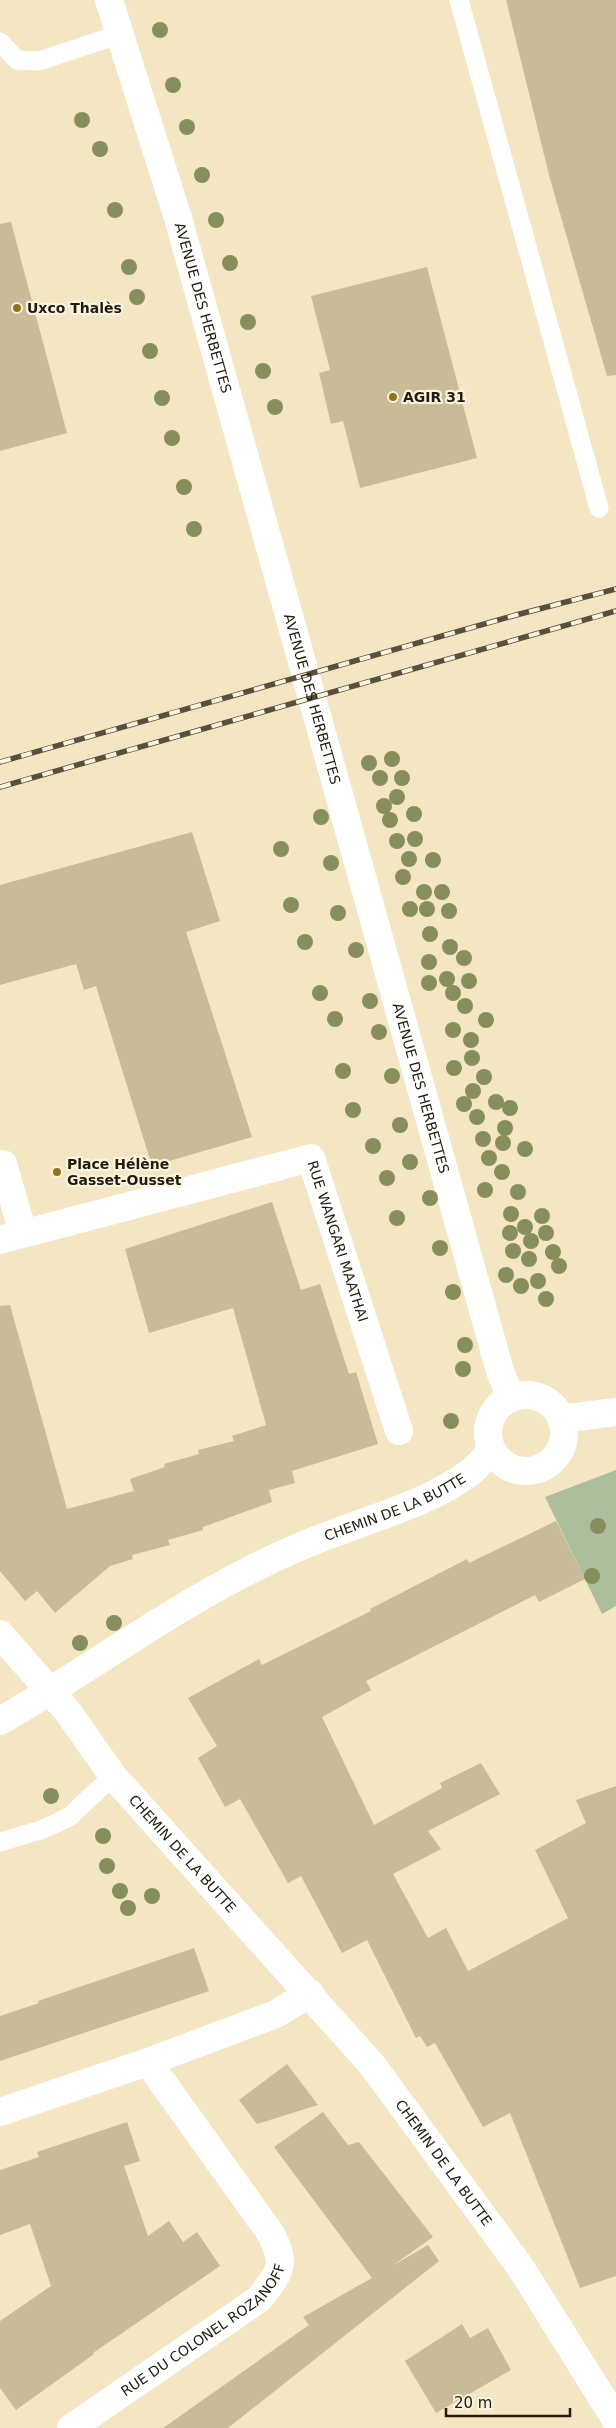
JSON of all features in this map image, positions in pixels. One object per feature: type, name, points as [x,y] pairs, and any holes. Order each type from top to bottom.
[{"type":"street","name":"AVENUE DES HERBETTES","points":[[109,0],[181,227],[498,1361],[511,1398]]},
{"type":"street","name":"RUE WANGARI MAATHAI","points":[[11,1236],[311,1158],[399,1431]]},
{"type":"street","points":[[3,1164],[11,1236]]},
{"type":"street","points":[[524,1395],[541,1398],[554,1407],[561,1419],[564,1434],[561,1449],[548,1465],[528,1471],[508,1467],[500,1461],[492,1450],[488,1434],[489,1424],[500,1406],[511,1398],[524,1395]]},
{"type":"street","points":[[561,1419],[616,1412]]},
{"type":"street","name":"CHEMIN DE LA BUTTE","points":[[492,1450],[469,1474],[426,1500],[352,1526],[251,1569],[192,1602],[51,1692],[101,1756],[113,1776],[310,1993],[373,2066],[521,2268],[616,2420]]},
{"type":"street","points":[[0,1634],[51,1692],[0,1721]]},
{"type":"street","points":[[0,2112],[148,2062],[276,2014],[310,1993]]},
{"type":"street","name":"RUE DU COLONEL ROZANOFF","points":[[71,2428],[259,2299],[276,2278],[281,2255],[271,2234],[148,2062]]},
{"type":"lane","points":[[459,0],[599,508]]},
{"type":"lane","points":[[0,42],[17,60],[39,62],[121,34]]},
{"type":"lane","points":[[0,1842],[41,1830],[69,1817],[113,1776]]},
{"type":"green space","points":[[616,1470],[616,1606],[602,1614],[545,1497]]},
{"type":"building","points":[[506,0],[616,0],[616,375],[607,376],[550,179]]},
{"type":"building","name":"Uxco Thalès","points":[[11,222],[67,433],[0,451],[0,224]]},
{"type":"building","name":"AGIR 31","points":[[427,267],[477,458],[360,488],[343,421],[331,424],[319,373],[330,370],[311,296]]},
{"type":"building","points":[[192,832],[220,921],[186,932],[252,1137],[152,1166],[96,986],[84,990],[76,964],[0,985],[0,885]]},
{"type":"building","points":[[272,1202],[301,1290],[320,1284],[349,1374],[356,1372],[378,1444],[292,1471],[295,1483],[269,1490],[272,1502],[203,1527],[203,1530],[168,1540],[170,1545],[132,1555],[133,1559],[110,1566],[55,1613],[37,1591],[25,1601],[0,1571],[0,1306],[10,1305],[67,1509],[134,1491],[130,1479],[165,1467],[164,1464],[199,1454],[198,1450],[234,1441],[232,1436],[266,1425],[233,1308],[149,1333],[125,1249]]},
{"type":"building","points":[[556,1521],[585,1579],[539,1602],[535,1595],[366,1681],[371,1690],[322,1717],[374,1825],[442,1788],[440,1783],[481,1763],[500,1794],[428,1831],[441,1849],[393,1874],[428,1938],[446,1928],[468,1971],[568,1918],[535,1850],[586,1823],[576,1800],[616,1786],[616,2276],[580,2288],[510,2113],[483,2127],[435,2043],[427,2047],[420,2036],[416,2038],[367,1940],[342,1953],[301,1876],[288,1883],[240,1799],[225,1807],[198,1758],[217,1746],[188,1698],[259,1659],[262,1665],[371,1611],[370,1609],[467,1559],[469,1563]]},
{"type":"building","points":[[194,1948],[209,1991],[0,2061],[0,2016],[39,2003],[38,2001]]},
{"type":"building","points":[[287,2064],[318,2105],[257,2124],[239,2100]]},
{"type":"building","points":[[323,2112],[348,2145],[359,2142],[433,2237],[392,2266],[428,2245],[439,2261],[228,2428],[163,2428],[309,2325],[303,2317],[372,2278],[274,2147]]},
{"type":"building","points":[[127,2122],[140,2161],[124,2166],[148,2236],[169,2221],[183,2242],[197,2232],[220,2266],[93,2353],[16,2410],[0,2388],[0,2321],[51,2286],[30,2224],[0,2235],[0,2170],[39,2157],[37,2152]]},
{"type":"building","points":[[462,2324],[470,2338],[488,2328],[511,2370],[436,2413],[405,2361]]},
{"type":"railway","points":[[0,762],[516,615],[616,589]]},
{"type":"railway","points":[[0,787],[616,611]]},
{"type":"place","name":"Uxco Thalès","points":[[17,308]]},
{"type":"place","name":"AGIR 31","points":[[393,397]]},
{"type":"place","name":"Place Hélène Gasset-Ousset","points":[[57,1172]]}]
